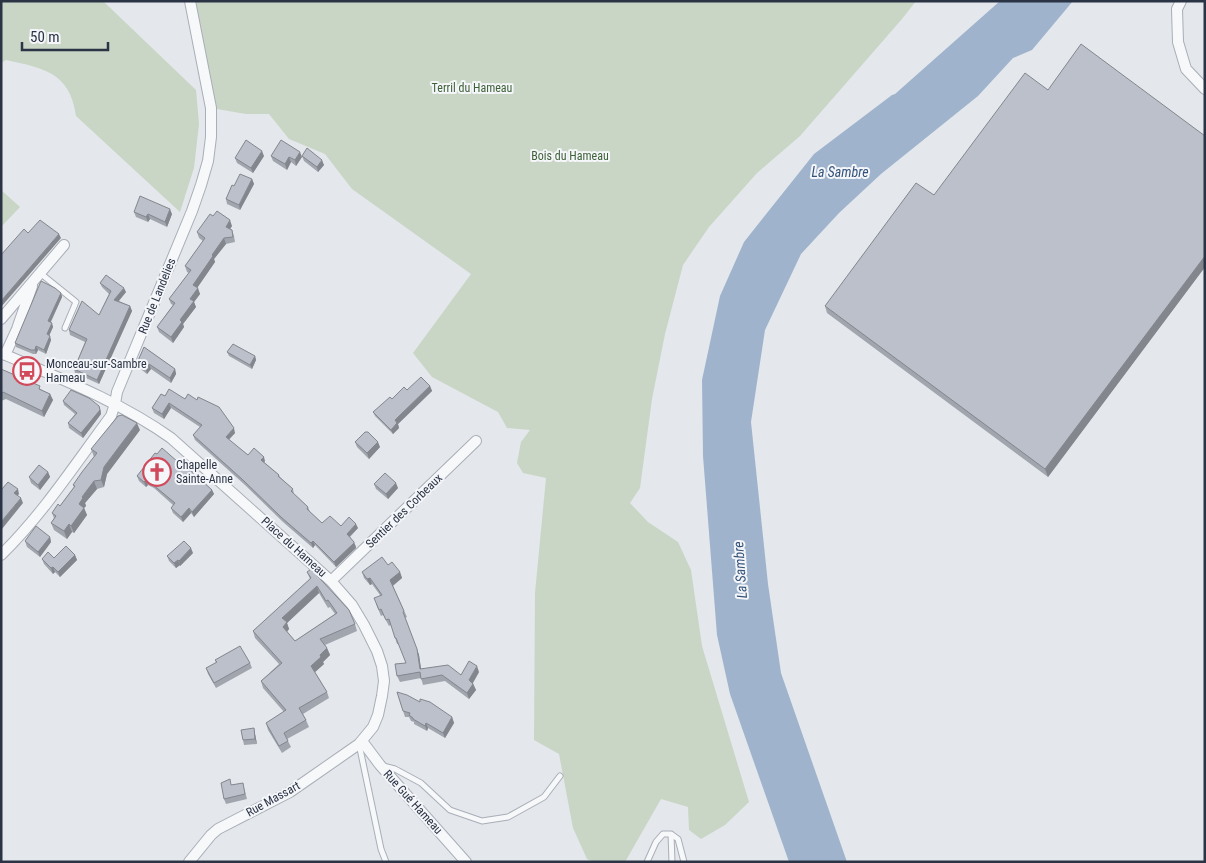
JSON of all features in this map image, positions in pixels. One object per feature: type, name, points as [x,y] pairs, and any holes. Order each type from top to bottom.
[{"type":"street","name":"Rue de Landelies","points":[[1,555],[14,543],[39,513],[111,416],[117,392],[201,185],[208,161],[211,136],[211,108],[190,1]]},
{"type":"street","points":[[1181,1],[1177,9],[1178,42],[1186,69],[1205,90]]},
{"type":"street","points":[[1,319],[64,245]]},
{"type":"street","points":[[3,354],[17,329],[37,276]]},
{"type":"street","name":"Place du Hameau","points":[[3,354],[91,392],[154,426],[171,438],[331,581],[352,605],[364,625],[382,666],[384,681],[378,715],[373,727],[360,742]]},
{"type":"street","name":"Sentier des Corbeaux","points":[[331,581],[476,441]]},
{"type":"street","name":"Rue Gué Hameau","points":[[360,742],[466,862]]},
{"type":"street","name":"Rue Massart","points":[[189,862],[218,829],[290,792],[360,742]]},
{"type":"lane","points":[[37,276],[76,302],[65,328]]},
{"type":"lane","points":[[360,742],[381,849],[386,862]]},
{"type":"lane","points":[[380,765],[421,783],[450,810],[482,821],[508,817],[544,797],[560,776]]},
{"type":"lane","points":[[646,862],[656,842],[663,834],[672,834],[678,839],[684,862]]},
{"type":"lane","points":[[672,834],[672,862]]},
{"type":"green space","points":[[1,1],[103,1],[196,90],[199,124],[194,168],[180,212],[76,116],[73,101],[68,90],[53,74],[32,66],[6,60],[1,63]]},
{"type":"green space","name":"Bois du Hameau","points":[[190,1],[916,1],[800,136],[757,173],[709,227],[683,265],[665,334],[652,399],[640,488],[630,503],[648,522],[678,542],[691,570],[702,646],[749,802],[725,825],[701,839],[689,830],[688,807],[661,799],[625,862],[594,862],[587,859],[573,828],[559,754],[534,740],[535,593],[546,478],[523,473],[517,463],[521,442],[530,430],[507,428],[498,412],[432,377],[413,353],[471,274],[352,189],[325,154],[289,139],[269,114],[246,114],[211,108]]},
{"type":"green space","points":[[1,190],[20,207],[1,227]]},
{"type":"water","name":"La Sambre","points":[[1000,1],[1073,1],[1032,50],[1013,58],[978,96],[881,174],[839,213],[801,254],[765,330],[751,422],[768,584],[781,673],[847,862],[789,862],[730,694],[717,635],[703,456],[702,380],[720,296],[744,242],[814,154],[895,94]]},
{"type":"building","points":[[1081,44],[1205,136],[1205,256],[1045,469],[825,306],[916,183],[934,195],[1025,73],[1048,90]]},
{"type":"building","points":[[246,140],[262,151],[251,168],[235,158]]},
{"type":"building","points":[[281,140],[300,152],[295,160],[289,157],[285,164],[271,156]]},
{"type":"building","points":[[307,148],[322,160],[317,167],[302,156]]},
{"type":"building","points":[[240,174],[252,179],[239,205],[226,199],[232,185],[234,186]]},
{"type":"building","points":[[140,196],[170,209],[165,222],[148,214],[146,217],[134,212]]},
{"type":"building","points":[[217,211],[230,220],[226,227],[232,230],[233,237],[224,238],[193,285],[198,288],[190,299],[194,301],[180,320],[182,322],[171,337],[157,327],[175,303],[169,299],[191,270],[185,266],[205,238],[197,232],[210,214],[213,216]]},
{"type":"building","points":[[40,220],[59,234],[1,301],[1,255],[24,229],[28,233]]},
{"type":"building","points":[[106,275],[124,288],[114,300],[130,306],[97,380],[74,369],[87,339],[69,330],[82,301],[99,315],[111,291],[100,283]]},
{"type":"building","points":[[41,281],[61,293],[48,321],[52,323],[47,334],[50,336],[44,350],[36,346],[35,350],[31,350],[15,343]]},
{"type":"building","points":[[233,344],[255,356],[250,365],[227,352]]},
{"type":"building","points":[[144,347],[175,369],[170,378],[149,364],[146,369],[137,363]]},
{"type":"building","points":[[1,369],[40,386],[39,389],[50,394],[42,411],[3,392],[1,394]]},
{"type":"building","points":[[421,377],[430,386],[395,420],[397,423],[391,430],[373,412],[390,397],[392,399],[404,387],[407,390]]},
{"type":"building","points":[[169,389],[185,399],[188,394],[197,400],[198,397],[219,407],[234,428],[226,437],[248,455],[254,448],[264,457],[261,460],[293,489],[291,491],[322,523],[330,516],[341,526],[349,517],[356,524],[347,534],[354,543],[334,562],[313,541],[311,543],[193,435],[202,425],[169,403],[162,414],[152,408],[161,394],[165,396]]},
{"type":"building","points":[[71,390],[89,398],[99,406],[100,410],[81,433],[68,423],[77,413],[63,401]]},
{"type":"building","points":[[122,415],[137,423],[104,467],[101,480],[94,481],[82,497],[79,504],[84,508],[71,526],[69,524],[64,531],[51,523],[56,516],[52,513],[58,504],[60,506],[75,486],[73,485],[97,453],[91,449],[118,416]]},
{"type":"building","points":[[365,432],[368,432],[378,442],[367,453],[355,442]]},
{"type":"building","points":[[162,448],[187,467],[212,490],[192,512],[189,508],[181,517],[171,508],[175,503],[152,484],[146,480],[144,482],[137,476],[155,453],[157,454]]},
{"type":"building","points":[[39,465],[48,472],[38,485],[29,477]]},
{"type":"building","points":[[385,473],[396,483],[386,494],[374,484]]},
{"type":"building","points":[[8,482],[18,489],[14,493],[21,498],[1,522],[1,488]]},
{"type":"building","points":[[36,526],[50,537],[38,552],[25,541]]},
{"type":"building","points":[[184,541],[191,548],[179,561],[174,563],[167,556]]},
{"type":"building","points":[[66,546],[75,555],[58,572],[42,559],[48,552],[54,558]]},
{"type":"building","points":[[382,557],[388,565],[392,562],[400,572],[390,580],[404,611],[417,649],[420,669],[448,665],[461,675],[469,661],[477,666],[469,680],[473,684],[467,693],[442,675],[421,679],[420,672],[397,676],[395,664],[406,663],[389,619],[386,620],[374,598],[382,595],[370,578],[367,579],[362,572]]},
{"type":"building","points":[[311,569],[349,610],[355,624],[320,639],[327,648],[311,666],[327,692],[299,708],[306,720],[284,733],[288,741],[279,746],[266,723],[286,710],[261,681],[282,663],[253,631],[311,578],[307,572]],"holes":[[[317,586],[326,601],[328,600],[337,613],[295,641],[283,627],[287,622],[282,618]]]},
{"type":"building","points":[[240,646],[250,663],[214,683],[206,668],[217,662],[215,660]]},
{"type":"building","points":[[397,692],[420,702],[420,699],[430,702],[452,717],[443,733],[426,723],[425,726],[413,719],[409,715],[410,713],[403,711]]},
{"type":"building","points":[[254,728],[255,739],[243,740],[241,730]]},
{"type":"building","points":[[230,779],[231,785],[243,783],[245,794],[224,799],[221,783]]},
{"type":"place","name":"Monceau-sur-Sambre Hameau","points":[[27,371]]},
{"type":"place","name":"Chapelle Sainte-Anne","points":[[157,472]]},
{"type":"park label","name":"Terril du Hameau","points":[[472,88]]}]
